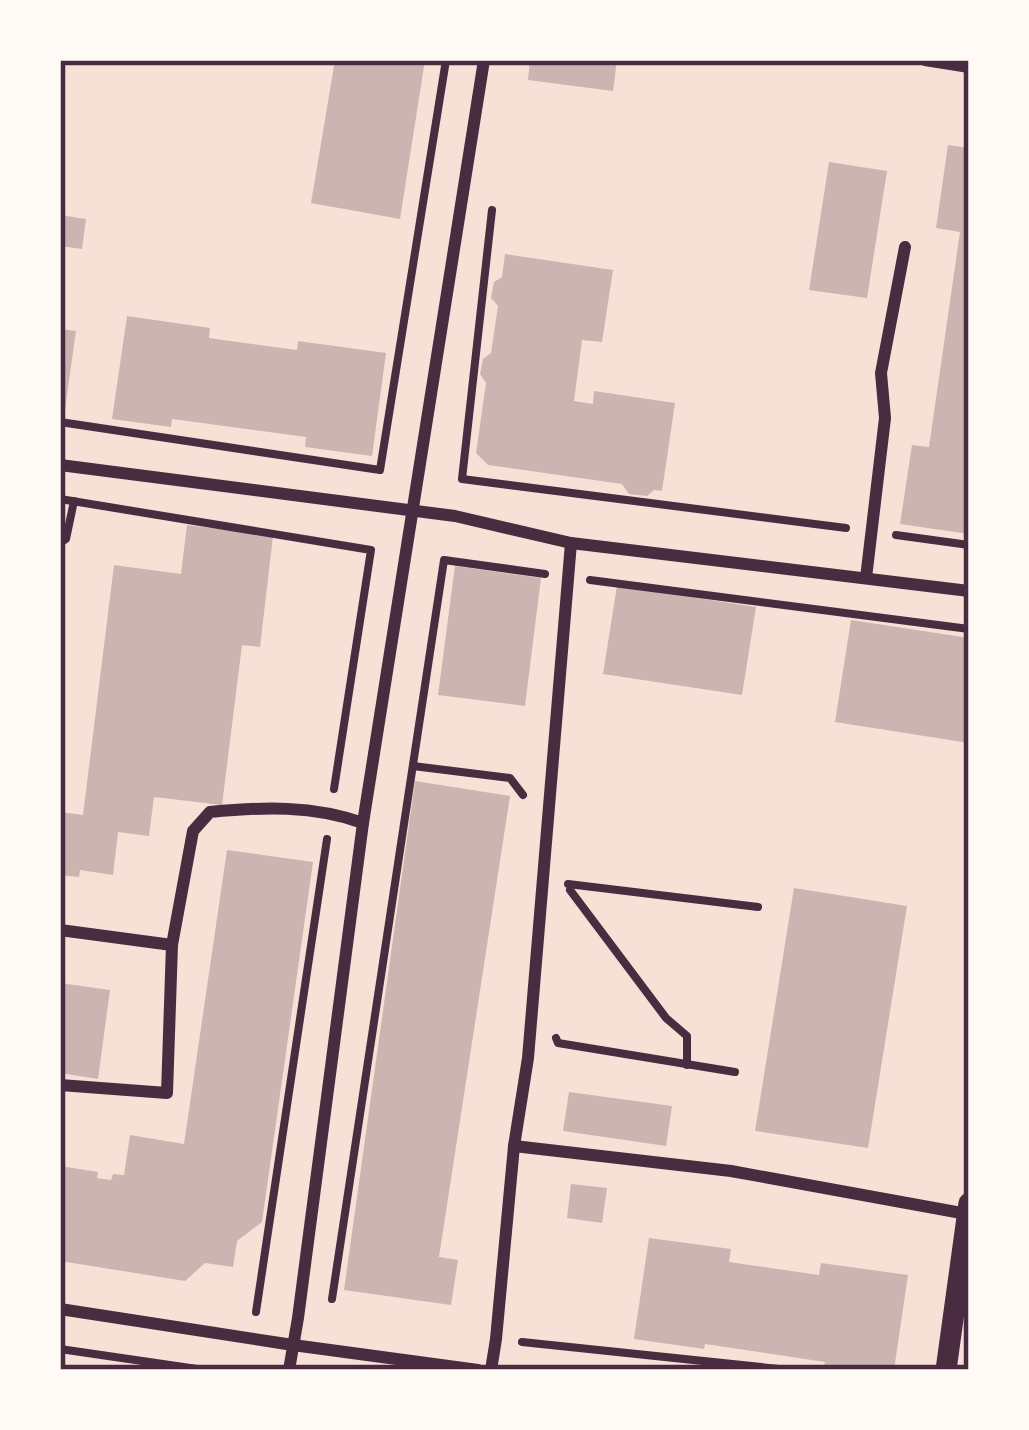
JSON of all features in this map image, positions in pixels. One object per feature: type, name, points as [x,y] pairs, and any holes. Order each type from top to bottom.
[{"type":"street","points":[[289,1370],[363,823],[484,60]]},
{"type":"street","points":[[925,60],[969,67]]},
{"type":"street","points":[[866,578],[885,418],[880,373],[904,248]]},
{"type":"street","points":[[60,465],[455,515],[571,543],[969,591]]},
{"type":"street","points":[[490,1370],[528,1058],[571,543]]},
{"type":"street","points":[[60,1085],[167,1093],[172,945],[193,831],[210,812],[256,807],[331,811],[363,823]]},
{"type":"street","points":[[60,930],[172,945]]},
{"type":"street","points":[[514,1146],[731,1172],[968,1214]]},
{"type":"street","points":[[946,1370],[969,1203]]},
{"type":"street","points":[[60,1309],[478,1370]]},
{"type":"path","points":[[60,422],[380,470],[446,60]]},
{"type":"path","points":[[492,208],[462,478],[969,544]]},
{"type":"path","points":[[60,499],[371,550],[256,1312],[298,1318],[329,1322],[444,560],[969,628]]},
{"type":"path","points":[[60,543],[66,539],[74,501]]},
{"type":"path","points":[[413,766],[510,778],[528,800]]},
{"type":"path","points":[[687,1065],[687,1036],[666,1018],[565,884],[758,908]]},
{"type":"path","points":[[534,987],[558,1043],[735,1072]]},
{"type":"path","points":[[496,1339],[789,1370]]},
{"type":"path","points":[[60,1348],[204,1370]]},
{"type":"building","points":[[335,60],[425,60],[400,219],[311,203]]},
{"type":"building","points":[[530,60],[617,60],[613,91],[528,80]]},
{"type":"building","points":[[948,145],[969,148],[969,534],[900,524],[912,445],[929,447],[960,232],[936,228]]},
{"type":"building","points":[[829,162],[887,171],[867,298],[809,290]]},
{"type":"building","points":[[60,215],[86,219],[82,249],[60,246]]},
{"type":"building","points":[[505,254],[613,270],[602,342],[582,340],[574,401],[593,404],[594,391],[675,403],[662,491],[647,496],[629,494],[622,484],[488,465],[476,453],[486,383],[480,374],[483,359],[491,353],[498,306],[491,298],[494,282],[502,277]]},
{"type":"building","points":[[127,316],[210,328],[209,338],[297,350],[298,341],[386,353],[372,456],[305,447],[306,437],[172,419],[171,427],[112,419]]},
{"type":"building","points":[[60,329],[76,331],[65,410],[60,410]]},
{"type":"building","points":[[187,525],[273,536],[260,647],[242,645],[222,805],[154,797],[149,836],[118,832],[113,875],[80,870],[79,877],[60,875],[60,812],[83,815],[114,565],[181,574]]},
{"type":"building","points":[[455,566],[541,578],[525,706],[438,695]]},
{"type":"building","points":[[617,586],[756,607],[742,695],[603,674]]},
{"type":"building","points":[[851,620],[969,638],[969,743],[835,722]]},
{"type":"building","points":[[415,781],[510,796],[439,1257],[458,1260],[451,1305],[344,1290]]},
{"type":"building","points":[[227,850],[313,862],[262,1222],[237,1241],[233,1267],[205,1263],[185,1281],[60,1261],[60,1166],[98,1172],[97,1178],[111,1180],[113,1174],[124,1175],[130,1135],[184,1144]]},
{"type":"building","points":[[794,888],[907,906],[868,1148],[755,1131]]},
{"type":"building","points":[[60,983],[110,990],[98,1079],[60,1073]]},
{"type":"building","points":[[569,1092],[672,1106],[666,1146],[563,1131]]},
{"type":"building","points":[[571,1184],[607,1188],[602,1223],[567,1218]]},
{"type":"building","points":[[649,1238],[731,1249],[729,1262],[819,1275],[821,1263],[908,1275],[894,1370],[851,1370],[705,1344],[704,1349],[634,1339]]}]
